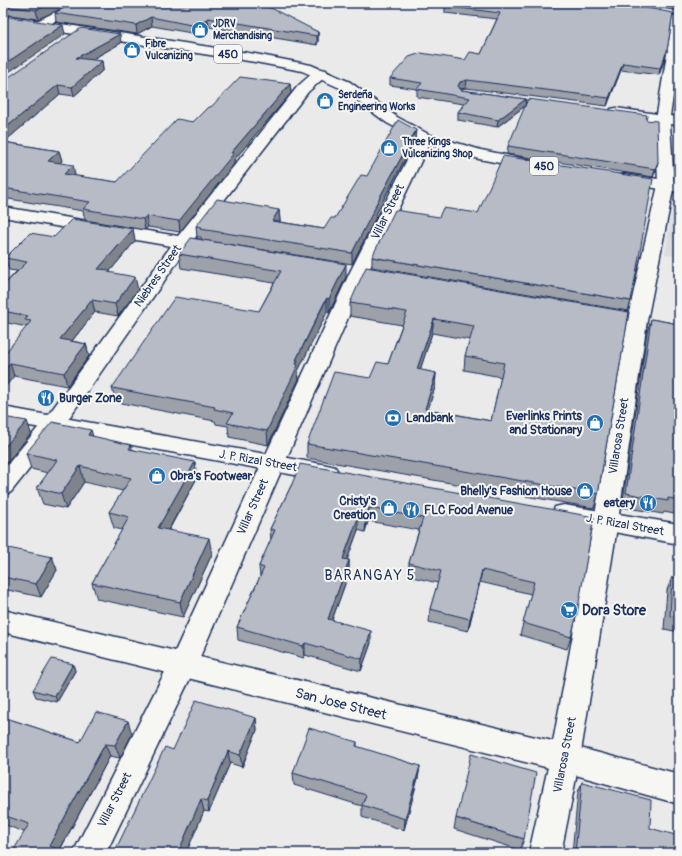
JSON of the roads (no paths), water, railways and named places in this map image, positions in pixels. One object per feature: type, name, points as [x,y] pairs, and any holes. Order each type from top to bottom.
[{"type":"street","points":[[39,25],[61,13],[89,3]]},
{"type":"street","name":"Villarosa Street","points":[[545,853],[565,758],[606,521],[637,321],[673,186],[663,118],[676,17]]},
{"type":"street","name":"450","points":[[3,20],[255,58],[306,68],[321,73],[345,85],[392,120],[425,138],[479,154],[544,166]]},
{"type":"street","points":[[68,40],[80,31]]},
{"type":"street","name":"Niebres Street","points":[[3,486],[54,423],[182,243],[303,89],[321,73]]},
{"type":"street","points":[[600,110],[679,121]]},
{"type":"street","name":"Villar Street","points":[[89,853],[182,666],[359,272],[425,138]]},
{"type":"street","points":[[613,177],[673,186]]},
{"type":"street","points":[[3,212],[236,252]]},
{"type":"street","name":"J. P. Rizal Street","points":[[3,414],[350,477]]},
{"type":"street","name":"J. P. Rizal Street","points":[[544,510],[679,534]]},
{"type":"street","name":"San Jose Street","points":[[3,621],[182,666],[565,758],[679,789]]},
{"type":"place","name":"JDRV Merchandising","points":[[200,30]]},
{"type":"place","name":"Fibre Vulcanizing","points":[[132,50]]},
{"type":"place","name":"Serdeña Engineering Works","points":[[325,101]]},
{"type":"place","name":"Three Kings Vulcanizing Shop","points":[[389,148]]},
{"type":"place","name":"Burger Zone","points":[[46,398]]},
{"type":"place","name":"Landbank","points":[[393,418]]},
{"type":"place","name":"Everlinks Prints and Stationary","points":[[595,423]]},
{"type":"place","name":"Obra's Footwear","points":[[157,476]]},
{"type":"place","name":"Bhelly's Fashion House","points":[[585,491]]},
{"type":"place","name":"eatery","points":[[648,503]]},
{"type":"place","name":"Cristy's Creation","points":[[389,508]]},
{"type":"place","name":"FLC Food Avenue","points":[[411,510]]},
{"type":"place","name":"Dora Store","points":[[569,610]]},
{"type":"district","name":"BARANGAY 5","points":[[370,575]]}]
